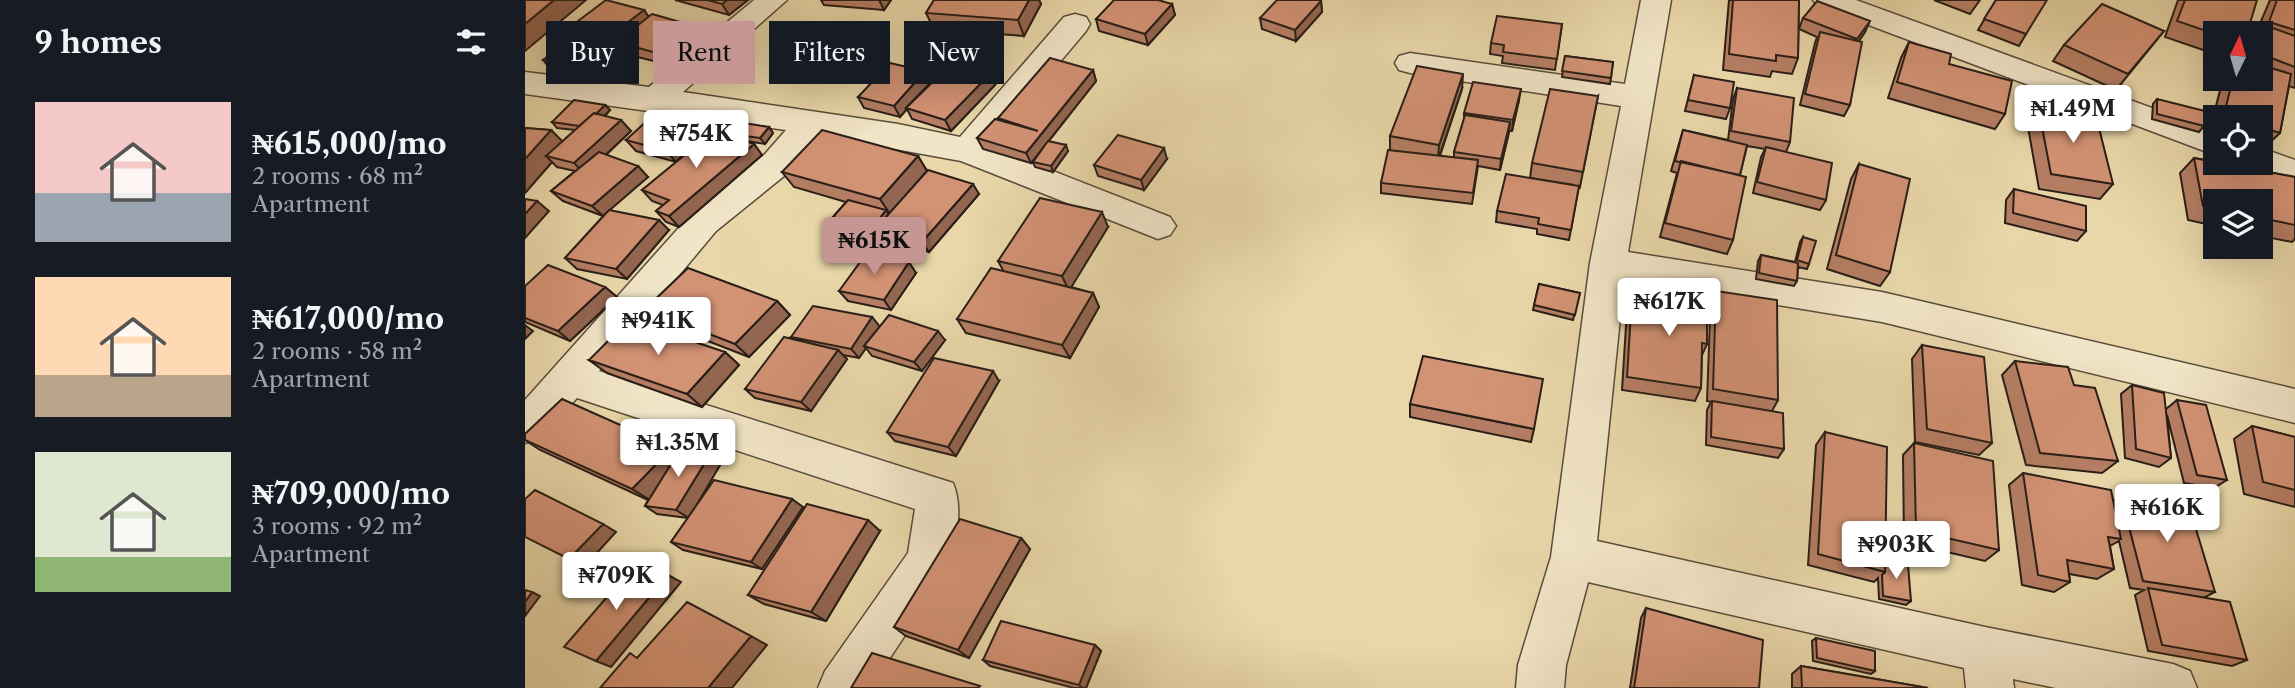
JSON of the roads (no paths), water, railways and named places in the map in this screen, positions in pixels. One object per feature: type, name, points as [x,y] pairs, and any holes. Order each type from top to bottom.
[{"type":"street","points":[[655,99],[772,0]]},
{"type":"street","points":[[1540,688],[1542,665],[1573,557],[1608,263],[1636,97],[1656,0]]},
{"type":"street","points":[[1828,0],[2203,139]]},
{"type":"street","points":[[967,150],[1075,24]]},
{"type":"street","points":[[1410,63],[1636,97]]},
{"type":"street","points":[[525,83],[655,99],[898,136],[967,150],[1158,226]]},
{"type":"street","points":[[530,414],[570,379],[704,222],[777,163],[810,123]]},
{"type":"street","points":[[2273,165],[2295,173]]},
{"type":"street","points":[[1608,263],[1882,307],[2295,406]]},
{"type":"street","points":[[570,379],[938,497],[929,560],[842,688]]},
{"type":"street","points":[[1573,557],[1987,669],[2173,688]]}]
